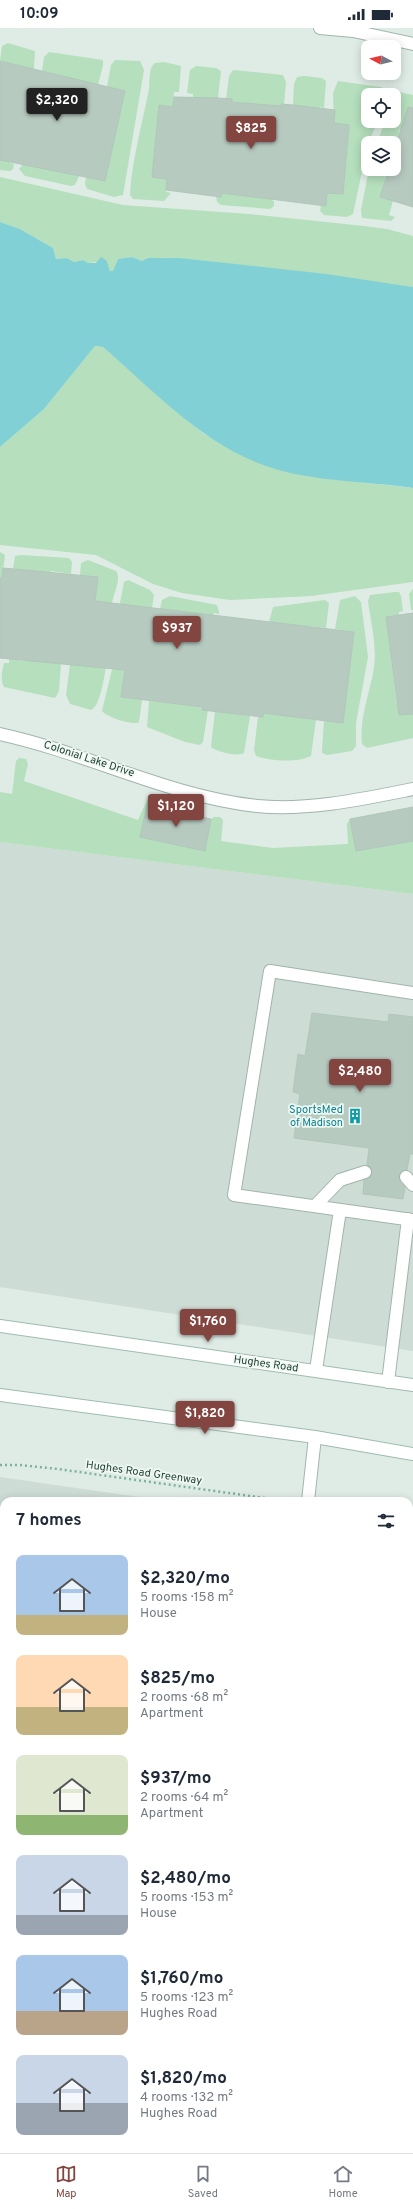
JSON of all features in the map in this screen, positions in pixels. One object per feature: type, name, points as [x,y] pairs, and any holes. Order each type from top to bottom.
[{"type":"main road","points":[[320,28],[353,31],[413,44]]},
{"type":"main road","name":"Colonial Lake Drive","points":[[0,734],[42,744],[190,793],[257,806],[288,807],[322,804],[413,789]]},
{"type":"main road","points":[[388,1382],[410,1220],[234,1195],[270,971],[413,993]]},
{"type":"main road","points":[[315,1206],[340,1180],[366,1172]]},
{"type":"main road","points":[[316,1370],[340,1210]]},
{"type":"main road","name":"Hughes Road","points":[[0,1326],[316,1370],[413,1386]]},
{"type":"main road","points":[[0,1394],[315,1437],[413,1454]]},
{"type":"main road","points":[[308,1497],[315,1437]]},
{"type":"path","name":"Hughes Road Greenway","points":[[0,1465],[19,1465],[58,1469],[258,1497]]},
{"type":"shaded area","points":[[0,842],[413,894],[413,1351],[0,1287]]},
{"type":"shaded area","points":[[0,1477],[139,1497],[0,1497]]},
{"type":"green space","points":[[8,43],[35,51],[34,69],[0,75],[3,61],[0,61],[2,46]]},
{"type":"green space","points":[[49,52],[103,60],[98,85],[46,75],[46,72],[42,71],[44,57]]},
{"type":"green space","points":[[115,60],[140,61],[144,70],[123,195],[114,197],[87,189],[85,184],[86,177],[105,181],[125,91],[107,87],[111,65]]},
{"type":"green space","points":[[164,62],[181,66],[179,92],[174,92],[173,107],[159,105],[152,177],[167,179],[166,192],[171,193],[164,201],[133,199],[130,195],[131,182],[149,89],[150,71],[155,63]]},
{"type":"green space","points":[[196,66],[216,68],[221,71],[218,98],[215,98],[214,110],[208,99],[193,97],[193,94],[187,93],[190,70]]},
{"type":"green space","points":[[233,70],[283,75],[286,82],[284,104],[281,104],[280,107],[246,114],[246,103],[232,102],[231,99],[226,99],[229,76]]},
{"type":"green space","points":[[304,76],[322,78],[326,81],[324,108],[320,107],[319,111],[293,105],[294,84],[297,77]]},
{"type":"green space","points":[[338,81],[383,88],[361,88],[361,128],[375,128],[371,136],[361,136],[361,176],[353,214],[347,217],[324,215],[320,211],[321,205],[326,206],[327,193],[343,194],[349,125],[334,123],[333,93]]},
{"type":"green space","points":[[401,92],[413,95],[413,132],[400,129],[398,136],[380,136],[382,128],[401,128]]},
{"type":"green space","points":[[0,146],[13,149],[10,163],[14,164],[13,169],[10,171],[0,170]]},
{"type":"green space","points":[[24,163],[79,176],[75,185],[71,186],[25,176],[19,169]]},
{"type":"green space","points":[[368,176],[386,176],[380,197],[393,201],[389,215],[395,217],[391,221],[362,218],[361,210]]},
{"type":"green space","points":[[0,177],[123,205],[249,214],[387,229],[413,236],[413,287],[180,258],[159,258],[142,261],[132,257],[118,259],[113,272],[110,271],[107,261],[88,263],[83,260],[74,262],[67,258],[56,259],[53,248],[20,229],[0,222]]},
{"type":"green space","points":[[222,193],[272,198],[271,200],[274,201],[274,206],[270,209],[221,205],[217,202],[216,196],[221,197]]},
{"type":"green space","points":[[95,346],[103,347],[204,434],[270,467],[332,479],[413,488],[413,582],[311,596],[230,600],[182,593],[153,584],[96,555],[0,545],[0,447],[44,409]]},
{"type":"green space","points":[[0,552],[5,555],[2,579],[0,578]]},
{"type":"green space","points":[[21,555],[69,558],[72,562],[71,574],[51,571],[50,582],[33,571],[13,569],[15,556]]},
{"type":"green space","points":[[88,560],[116,571],[118,574],[117,587],[112,604],[109,643],[104,678],[101,693],[96,704],[91,710],[70,704],[66,695],[70,664],[88,666],[97,577],[80,575],[81,563]]},
{"type":"green space","points":[[128,580],[150,590],[154,595],[152,608],[133,606],[121,697],[142,700],[139,722],[136,723],[120,720],[109,716],[102,711],[114,661],[118,613],[124,582]]},
{"type":"green space","points":[[413,589],[413,610],[411,610],[409,594]]},
{"type":"green space","points":[[399,592],[401,596],[403,611],[399,612],[399,615],[386,617],[397,705],[413,706],[413,738],[367,748],[362,744],[361,734],[365,706],[375,660],[368,601],[370,595]]},
{"type":"green space","points":[[170,596],[217,605],[219,614],[214,613],[213,616],[160,609],[162,600]]},
{"type":"green space","points":[[355,596],[361,602],[368,657],[356,723],[356,746],[352,751],[327,755],[322,753],[324,721],[343,723],[354,632],[335,629],[340,600]]},
{"type":"green space","points":[[325,600],[329,603],[326,628],[307,626],[306,635],[269,622],[273,607]]},
{"type":"green space","points":[[26,652],[61,663],[59,691],[55,698],[4,687],[2,672],[4,663],[9,663],[9,659],[25,661]]},
{"type":"green space","points":[[171,692],[187,694],[186,705],[203,707],[202,710],[208,710],[203,742],[200,745],[185,742],[147,727],[149,701],[170,703]]},
{"type":"green space","points":[[295,707],[294,717],[316,720],[311,756],[299,760],[284,760],[268,759],[256,756],[254,750],[258,717],[262,717],[263,713],[280,715]]},
{"type":"green space","points":[[215,711],[250,716],[244,753],[227,753],[218,751],[211,747]]},
{"type":"green space","points":[[19,758],[26,759],[28,764],[24,781],[138,820],[147,800],[150,801],[141,837],[204,851],[211,819],[214,817],[220,817],[223,820],[221,841],[273,848],[348,844],[347,824],[350,819],[356,851],[413,841],[413,894],[0,842],[0,792],[12,794],[16,761]]},
{"type":"water","points":[[0,222],[20,229],[53,248],[56,259],[67,258],[74,262],[83,260],[88,263],[96,263],[101,257],[107,261],[110,271],[113,271],[118,259],[132,257],[142,261],[148,258],[180,258],[326,274],[413,287],[413,488],[304,476],[269,467],[245,457],[222,445],[201,431],[161,399],[103,347],[95,346],[44,409],[0,447]]},
{"type":"building","points":[[0,61],[125,91],[105,181],[0,160]]},
{"type":"building","points":[[174,97],[232,99],[232,102],[281,106],[281,104],[335,110],[334,123],[349,125],[343,194],[327,193],[326,206],[222,193],[221,197],[166,190],[167,179],[152,177],[159,105],[173,107]]},
{"type":"building","points":[[408,107],[413,108],[413,207],[380,197],[387,176],[401,176],[401,136],[399,136]]},
{"type":"building","points":[[3,568],[98,577],[95,601],[354,632],[343,723],[263,713],[263,717],[202,710],[203,707],[121,697],[125,670],[0,658],[0,578],[2,578]]},
{"type":"building","points":[[413,613],[413,714],[399,715],[386,617]]},
{"type":"building","points":[[147,805],[211,819],[205,851],[140,837]]},
{"type":"building","points":[[413,807],[413,841],[356,851],[350,819]]},
{"type":"building","name":"SportsMed of Madison","points":[[312,1013],[388,1022],[389,1014],[413,1017],[413,1154],[410,1154],[407,1170],[401,1171],[399,1175],[400,1182],[405,1187],[403,1199],[363,1194],[364,1180],[370,1177],[372,1173],[370,1167],[367,1165],[369,1148],[294,1138],[300,1094],[293,1092],[298,1054],[305,1056]]},
{"type":"place","name":"SportsMed of Madison","points":[[355,1116]]}]
